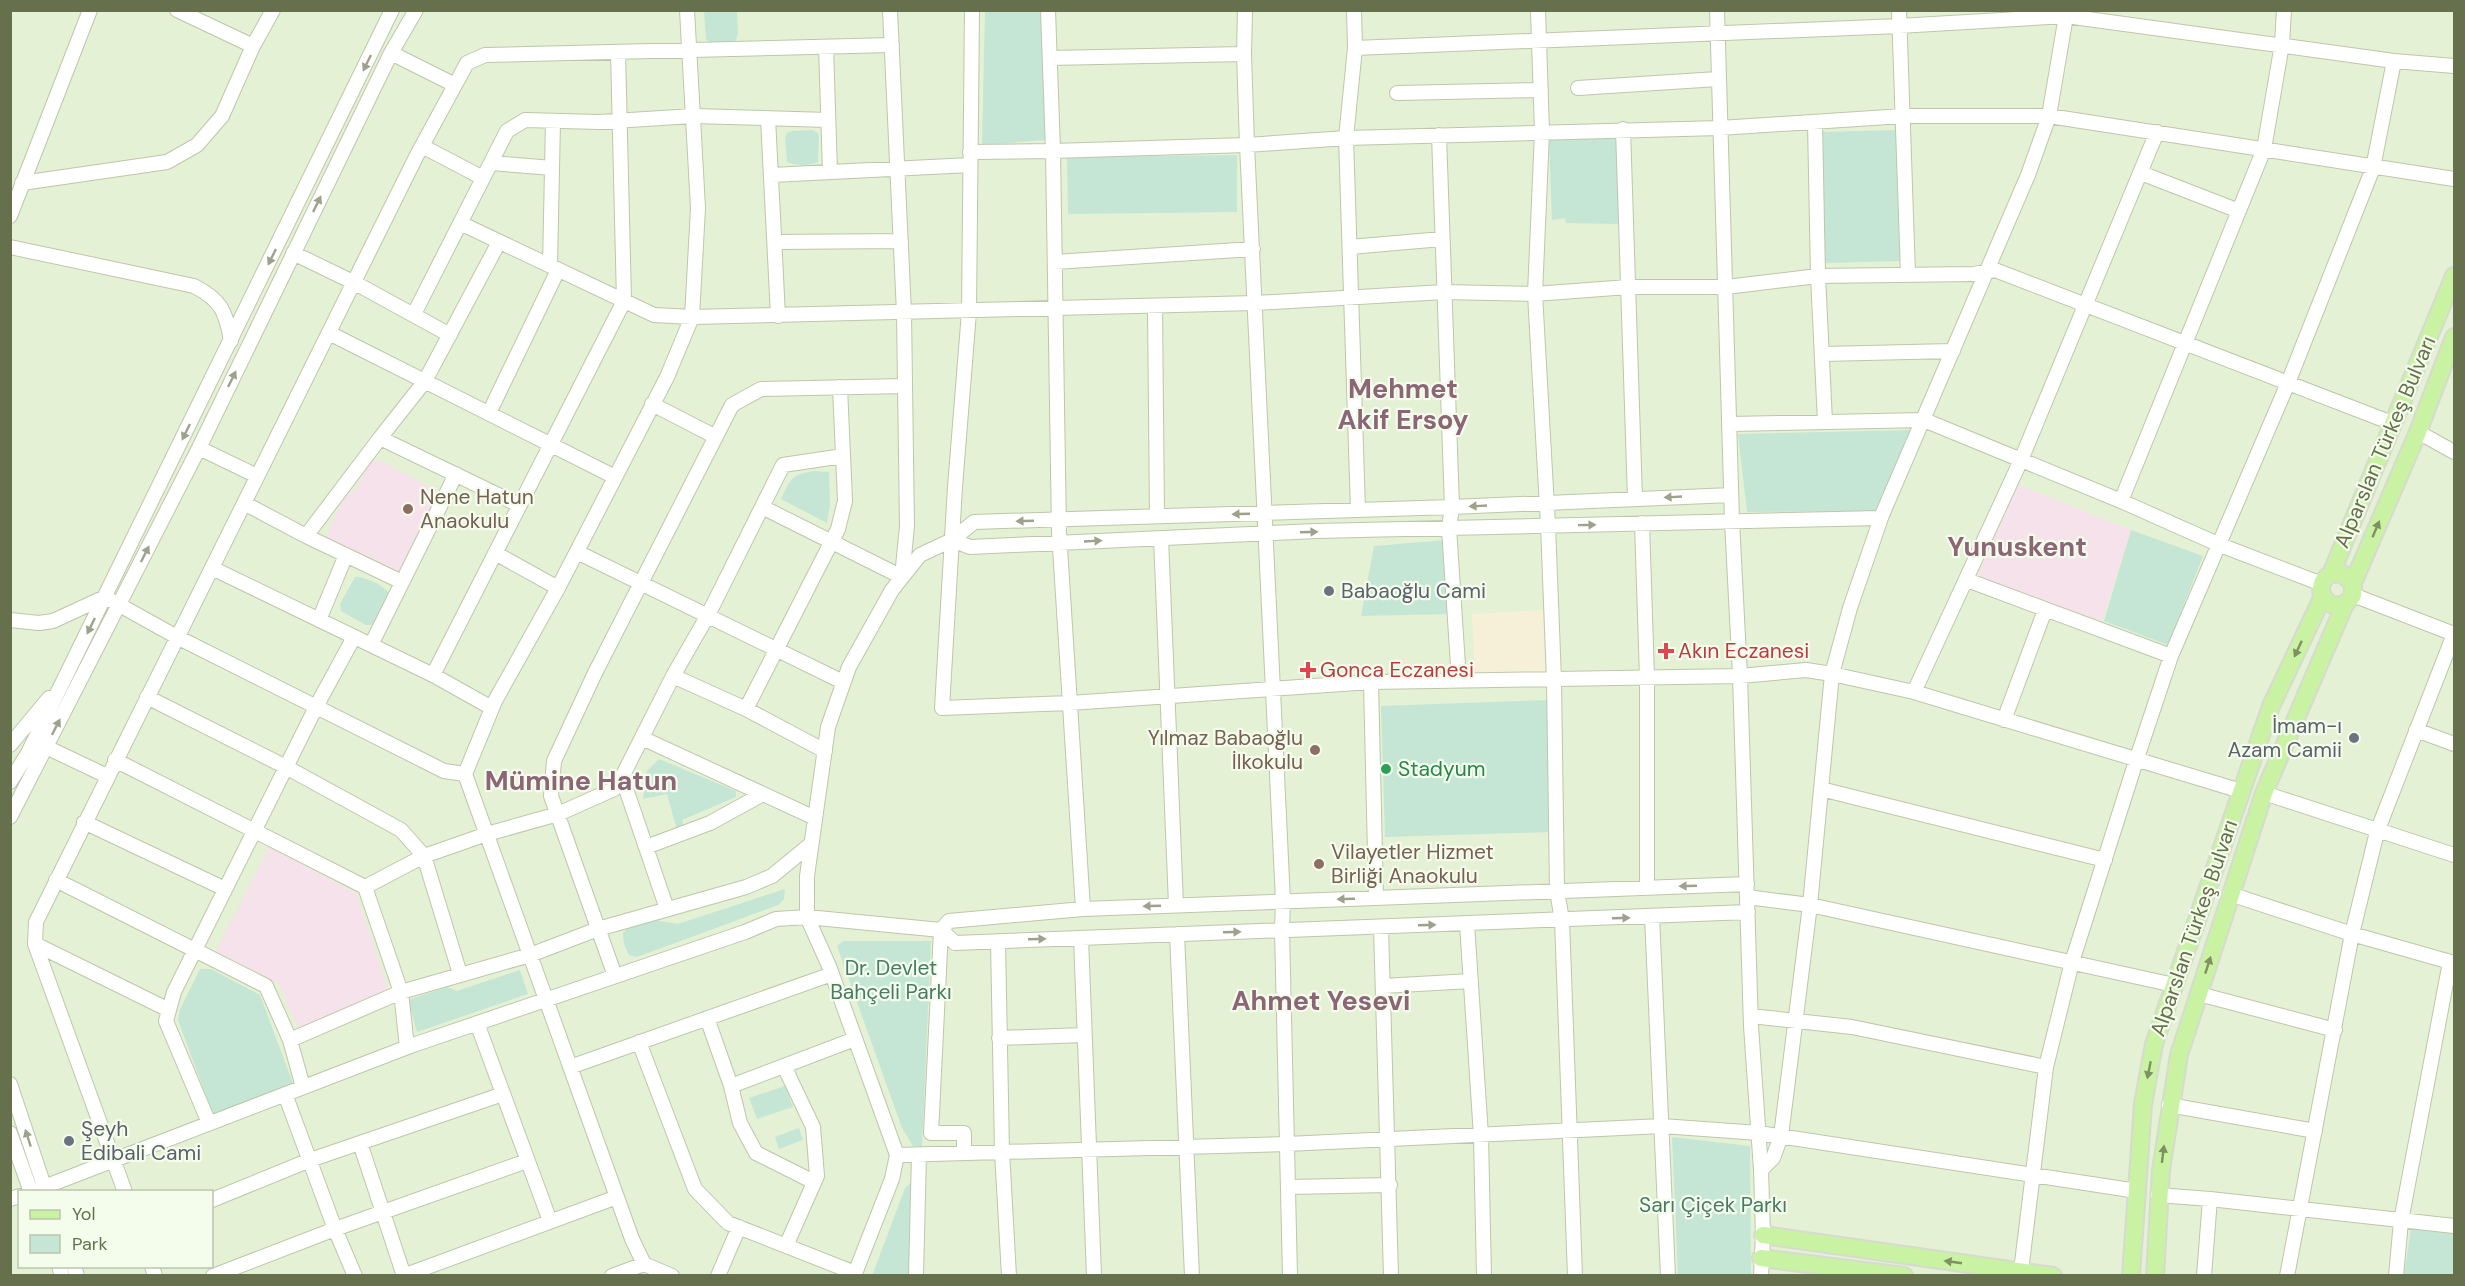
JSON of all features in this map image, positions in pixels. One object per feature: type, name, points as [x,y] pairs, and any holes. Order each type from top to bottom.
[{"type":"main road","name":"Alparslan Türkeş Bulvarı","points":[[2131,1275],[2143,1104],[2154,1044],[2271,706],[2325,585],[2454,276]]},
{"type":"main road","name":"Alparslan Türkeş Bulvarı","points":[[2155,1275],[2158,1195],[2169,1105],[2179,1055],[2230,894],[2264,794],[2418,432],[2454,337]]},
{"type":"main road","name":"Alparslan Türkeş Bulvarı","points":[[2325,585],[2341,573],[2350,594]]},
{"type":"main road","points":[[2325,585],[2330,604],[2350,594]]},
{"type":"main road","points":[[1763,1235],[2053,1275]]},
{"type":"main road","points":[[1761,1258],[1865,1273],[1904,1275]]},
{"type":"street","points":[[10,216],[90,10]]},
{"type":"street","points":[[177,10],[253,46]]},
{"type":"street","points":[[22,183],[167,162],[197,145],[222,116],[253,46],[273,10]]},
{"type":"street","points":[[10,782],[28,753],[392,10]]},
{"type":"street","points":[[10,817],[199,448],[391,53],[416,10]]},
{"type":"street","points":[[644,1264],[632,1239],[465,774],[492,708],[577,552],[652,404],[692,318],[698,207],[687,10]]},
{"type":"street","points":[[890,10],[904,313],[907,526],[902,578]]},
{"type":"street","points":[[972,10],[969,312],[942,708],[1070,703],[1371,682],[1740,676],[1806,670],[1914,692],[2241,791]]},
{"type":"street","points":[[1048,10],[1053,152],[1059,520],[1083,909]]},
{"type":"street","points":[[1245,10],[1247,145],[1256,303],[1263,513],[1275,689],[1283,901],[1290,1275]]},
{"type":"street","points":[[1354,10],[1355,48],[1346,138],[1358,510]]},
{"type":"street","points":[[1538,10],[1542,132],[1535,294],[1548,525],[1554,680],[1557,891],[1562,920],[1575,1275]]},
{"type":"street","points":[[1717,10],[1731,495],[1740,676],[1751,1016],[1761,1170],[1763,1235],[1761,1275]]},
{"type":"street","points":[[1899,10],[1908,275]]},
{"type":"street","points":[[2121,501],[2264,149],[2282,44],[2284,10]]},
{"type":"street","points":[[1355,48],[1899,26],[2067,13],[2394,61],[2454,66]]},
{"type":"street","points":[[1761,1170],[1773,1158],[1780,1136],[1810,905],[1832,674],[1850,608],[1881,518],[2028,175],[2049,116],[2067,13]]},
{"type":"street","points":[[125,1190],[35,944],[36,922],[422,146],[467,63],[485,55],[892,45]]},
{"type":"street","points":[[826,47],[830,172]]},
{"type":"street","points":[[433,675],[624,301],[618,52]]},
{"type":"street","points":[[391,53],[455,86]]},
{"type":"street","points":[[1050,58],[1244,54]]},
{"type":"street","points":[[2021,1271],[2046,1067],[2072,962],[2171,656],[2288,383],[2373,168],[2394,61]]},
{"type":"street","points":[[1578,88],[1718,79]]},
{"type":"street","points":[[1397,93],[1541,90]]},
{"type":"street","points":[[772,175],[898,168],[970,158],[1053,152],[1247,145],[1346,138],[1720,128],[1903,116],[2049,116],[2454,179]]},
{"type":"street","points":[[414,314],[507,131],[525,120],[619,121],[693,117],[828,120]]},
{"type":"street","points":[[768,118],[778,316]]},
{"type":"street","points":[[489,413],[554,268],[553,121]]},
{"type":"street","points":[[1815,122],[1818,276],[1825,422]]},
{"type":"street","points":[[1623,129],[1635,499]]},
{"type":"street","points":[[1914,692],[2021,460],[2157,132]]},
{"type":"street","points":[[1439,135],[1452,507],[1449,528],[1459,681]]},
{"type":"street","points":[[422,146],[483,178]]},
{"type":"street","points":[[491,163],[552,168]]},
{"type":"street","points":[[2140,173],[2239,211]]},
{"type":"street","points":[[460,223],[654,315],[692,318],[1256,303],[1444,292],[1535,294],[1628,287],[1726,287],[1818,276],[1908,275],[1995,270],[2392,423]]},
{"type":"street","points":[[1350,247],[1442,239]]},
{"type":"street","points":[[306,536],[424,381],[499,242]]},
{"type":"street","points":[[775,242],[901,242]]},
{"type":"street","points":[[10,247],[194,286],[210,294],[221,306],[227,318],[231,341]]},
{"type":"street","points":[[1055,261],[1253,249]]},
{"type":"street","points":[[293,253],[355,283],[450,335]]},
{"type":"street","points":[[1155,306],[1157,516]]},
{"type":"street","points":[[329,333],[615,477]]},
{"type":"street","points":[[1822,354],[1953,351]]},
{"type":"street","points":[[615,976],[551,796],[554,761],[596,673],[732,405],[761,389],[905,386]]},
{"type":"street","points":[[746,709],[838,529],[845,501],[840,387]]},
{"type":"street","points":[[652,404],[716,437]]},
{"type":"street","points":[[1730,424],[1924,420],[2121,501],[2220,545],[2325,585]]},
{"type":"street","points":[[2418,432],[2454,452]]},
{"type":"street","points":[[380,438],[519,505]]},
{"type":"street","points":[[199,448],[257,476]]},
{"type":"street","points":[[365,887],[424,856],[488,834],[558,814],[614,789],[673,676],[708,615],[783,465],[843,456]]},
{"type":"street","points":[[371,645],[456,474]]},
{"type":"street","points":[[639,1042],[695,1189],[728,1223],[854,1274],[892,1179],[897,1155],[832,974],[807,917],[807,876],[828,727],[854,657],[892,590],[920,555],[952,540],[974,522],[1452,507],[1731,495]]},
{"type":"street","points":[[244,503],[402,582]]},
{"type":"street","points":[[762,507],[902,578]]},
{"type":"street","points":[[952,540],[970,547],[1449,528],[1881,518]]},
{"type":"street","points":[[1642,523],[1647,678],[1647,887]]},
{"type":"street","points":[[1161,538],[1176,905]]},
{"type":"street","points":[[577,552],[843,682]]},
{"type":"street","points":[[495,553],[558,588]]},
{"type":"street","points":[[319,620],[346,555]]},
{"type":"street","points":[[212,568],[433,675],[492,708]]},
{"type":"street","points":[[1967,580],[2171,656]]},
{"type":"street","points":[[2287,1275],[2352,934],[2377,832],[2454,634],[2350,594]]},
{"type":"street","points":[[105,597],[177,637],[317,705],[444,771],[465,774]]},
{"type":"street","points":[[10,620],[39,623],[53,621],[105,597]]},
{"type":"street","points":[[2004,720],[2045,610]]},
{"type":"street","points":[[209,1123],[166,1021],[174,992],[317,705],[354,637]]},
{"type":"street","points":[[673,676],[746,709],[825,751]]},
{"type":"street","points":[[10,745],[64,680]]},
{"type":"street","points":[[1371,682],[1376,897]]},
{"type":"street","points":[[147,697],[286,767],[401,830],[424,856],[460,974]]},
{"type":"street","points":[[2416,730],[2454,744]]},
{"type":"street","points":[[642,738],[815,818]]},
{"type":"street","points":[[46,747],[107,776]]},
{"type":"street","points":[[115,760],[365,887],[401,992],[407,1047]]},
{"type":"street","points":[[622,777],[668,909]]},
{"type":"street","points":[[1821,789],[2105,860]]},
{"type":"street","points":[[646,848],[710,823],[763,794]]},
{"type":"street","points":[[2264,794],[2454,855]]},
{"type":"street","points":[[84,822],[225,889]]},
{"type":"street","points":[[290,1040],[401,992],[530,955],[598,929],[746,886],[772,876],[811,844]]},
{"type":"street","points":[[57,880],[266,986],[290,1040],[303,1087]]},
{"type":"street","points":[[963,1153],[964,1133],[931,1133],[941,930],[949,921],[969,918],[1083,909],[1647,887],[1747,890],[2174,985]]},
{"type":"street","points":[[2230,894],[2352,934],[2452,962],[2401,1221],[2396,1275]]},
{"type":"street","points":[[38,1190],[407,1047],[745,932],[776,919],[807,917],[941,930],[955,943],[1748,912]]},
{"type":"street","points":[[1652,916],[1668,1275]]},
{"type":"street","points":[[1467,924],[1481,1136],[1484,1275]]},
{"type":"street","points":[[1381,927],[1389,1140],[1391,1275]]},
{"type":"street","points":[[1177,934],[1192,1275]]},
{"type":"street","points":[[1081,938],[1094,1275]]},
{"type":"street","points":[[998,941],[1002,1152],[1009,1275]]},
{"type":"street","points":[[35,944],[169,1010]]},
{"type":"street","points":[[570,1067],[832,974]]},
{"type":"street","points":[[1383,986],[1471,981]]},
{"type":"street","points":[[2199,994],[2335,1030]]},
{"type":"street","points":[[1751,1016],[1852,1027],[2046,1067]]},
{"type":"street","points":[[707,1018],[731,1086],[740,1123],[756,1153],[814,1182]]},
{"type":"street","points":[[477,1023],[550,1221]]},
{"type":"street","points":[[999,1038],[1084,1035]]},
{"type":"street","points":[[731,1086],[855,1040]]},
{"type":"street","points":[[784,1066],[813,1127],[817,1176],[786,1246]]},
{"type":"street","points":[[10,1084],[38,1190]]},
{"type":"street","points":[[285,1094],[335,1229],[355,1275]]},
{"type":"street","points":[[213,1200],[309,1160],[503,1094]]},
{"type":"street","points":[[2169,1105],[2315,1131]]},
{"type":"street","points":[[897,1155],[1287,1144],[1662,1126],[1759,1133],[2137,1191]]},
{"type":"street","points":[[10,1133],[38,1190]]},
{"type":"street","points":[[360,1143],[404,1275],[617,1197]]},
{"type":"street","points":[[916,1275],[920,1155]]},
{"type":"street","points":[[213,1275],[527,1161]]},
{"type":"street","points":[[1288,1187],[1390,1185]]},
{"type":"street","points":[[2158,1195],[2210,1198],[2454,1226]]},
{"type":"street","points":[[2204,1275],[2210,1198]]},
{"type":"street","points":[[718,1275],[739,1227]]},
{"type":"street","points":[[612,1275],[644,1264],[672,1275]]},
{"type":"shaded area","points":[[10,11],[2454,11],[2454,1275],[11,1275]]},
{"type":"shaded area","points":[[377,459],[443,494],[403,574],[397,576],[327,538],[347,491],[354,492],[369,464]]},
{"type":"shaded area","points":[[2018,485],[2131,530],[2102,621],[1976,579]]},
{"type":"shaded area","points":[[1543,610],[1546,673],[1475,676],[1472,614]]},
{"type":"shaded area","points":[[269,847],[356,893],[389,991],[298,1028],[279,984],[216,951]]},
{"type":"green space","points":[[704,11],[737,11],[738,34],[735,42],[711,43],[706,40]]},
{"type":"green space","points":[[985,11],[1042,11],[1045,140],[982,145]]},
{"type":"green space","points":[[812,130],[818,133],[819,137],[818,162],[802,165],[787,162],[785,138],[787,133]]},
{"type":"green space","points":[[1897,130],[1900,261],[1825,263],[1822,132]]},
{"type":"green space","points":[[1616,137],[1619,224],[1566,223],[1565,218],[1552,220],[1549,140]]},
{"type":"green space","points":[[1237,155],[1237,212],[1068,214],[1067,157]]},
{"type":"green space","points":[[1911,430],[1876,511],[1747,512],[1738,434]]},
{"type":"green space","points":[[814,471],[829,472],[830,505],[827,523],[781,499],[787,486],[796,476]]},
{"type":"green space","points":[[2131,530],[2203,556],[2168,645],[2104,621]]},
{"type":"green space","points":[[1446,540],[1449,614],[1361,616],[1374,546]]},
{"type":"green space","points":[[355,577],[373,582],[388,592],[382,610],[371,625],[366,625],[341,611],[340,604]]},
{"type":"green space","points":[[1548,700],[1552,832],[1385,837],[1381,706]]},
{"type":"green space","points":[[659,759],[736,791],[736,797],[682,820],[684,826],[677,830],[667,794],[643,799],[647,771]]},
{"type":"green space","points":[[785,889],[784,899],[778,905],[637,957],[629,955],[626,950],[623,933],[627,929],[654,920],[678,924]]},
{"type":"green space","name":"Dr. Devlet Bahçeli Parkı","points":[[843,941],[931,941],[922,1147],[913,1146],[902,1128],[837,946]]},
{"type":"green space","points":[[200,969],[211,969],[260,995],[294,1086],[213,1115],[178,1020],[180,1009]]},
{"type":"green space","points":[[520,970],[528,994],[417,1032],[408,1000],[447,987],[457,991]]},
{"type":"green space","points":[[785,1086],[793,1107],[757,1119],[749,1098]]},
{"type":"green space","points":[[799,1128],[803,1140],[779,1149],[775,1137]]},
{"type":"green space","name":"Sarı Çiçek Parkı","points":[[1672,1137],[1750,1146],[1751,1275],[1678,1275]]},
{"type":"green space","points":[[913,1181],[909,1275],[872,1276],[905,1188]]},
{"type":"green space","points":[[2411,1227],[2454,1232],[2454,1275],[2404,1276]]},
{"type":"place","name":"Nene Hatun Anaokulu","points":[[408,509]]},
{"type":"place","name":"Babaoğlu Cami","points":[[1329,591]]},
{"type":"place","name":"Akın Eczanesi","points":[[1666,651]]},
{"type":"place","name":"Gonca Eczanesi","points":[[1308,670]]},
{"type":"place","name":"İmam-ı Azam Camii","points":[[2354,738]]},
{"type":"place","name":"Yılmaz Babaoğlu İlkokulu","points":[[1315,750]]},
{"type":"place","name":"Stadyum","points":[[1386,769]]},
{"type":"place","name":"Vilayetler Hizmet Birliği Anaokulu","points":[[1319,864]]},
{"type":"place","name":"Şeyh Edibali Cami","points":[[69,1141]]},
{"type":"district","name":"Mehmet Akif Ersoy","points":[[1403,404]]},
{"type":"district","name":"Yunuskent","points":[[2017,547]]},
{"type":"district","name":"Mümine Hatun","points":[[581,781]]},
{"type":"district","name":"Ahmet Yesevi","points":[[1321,1001]]}]
